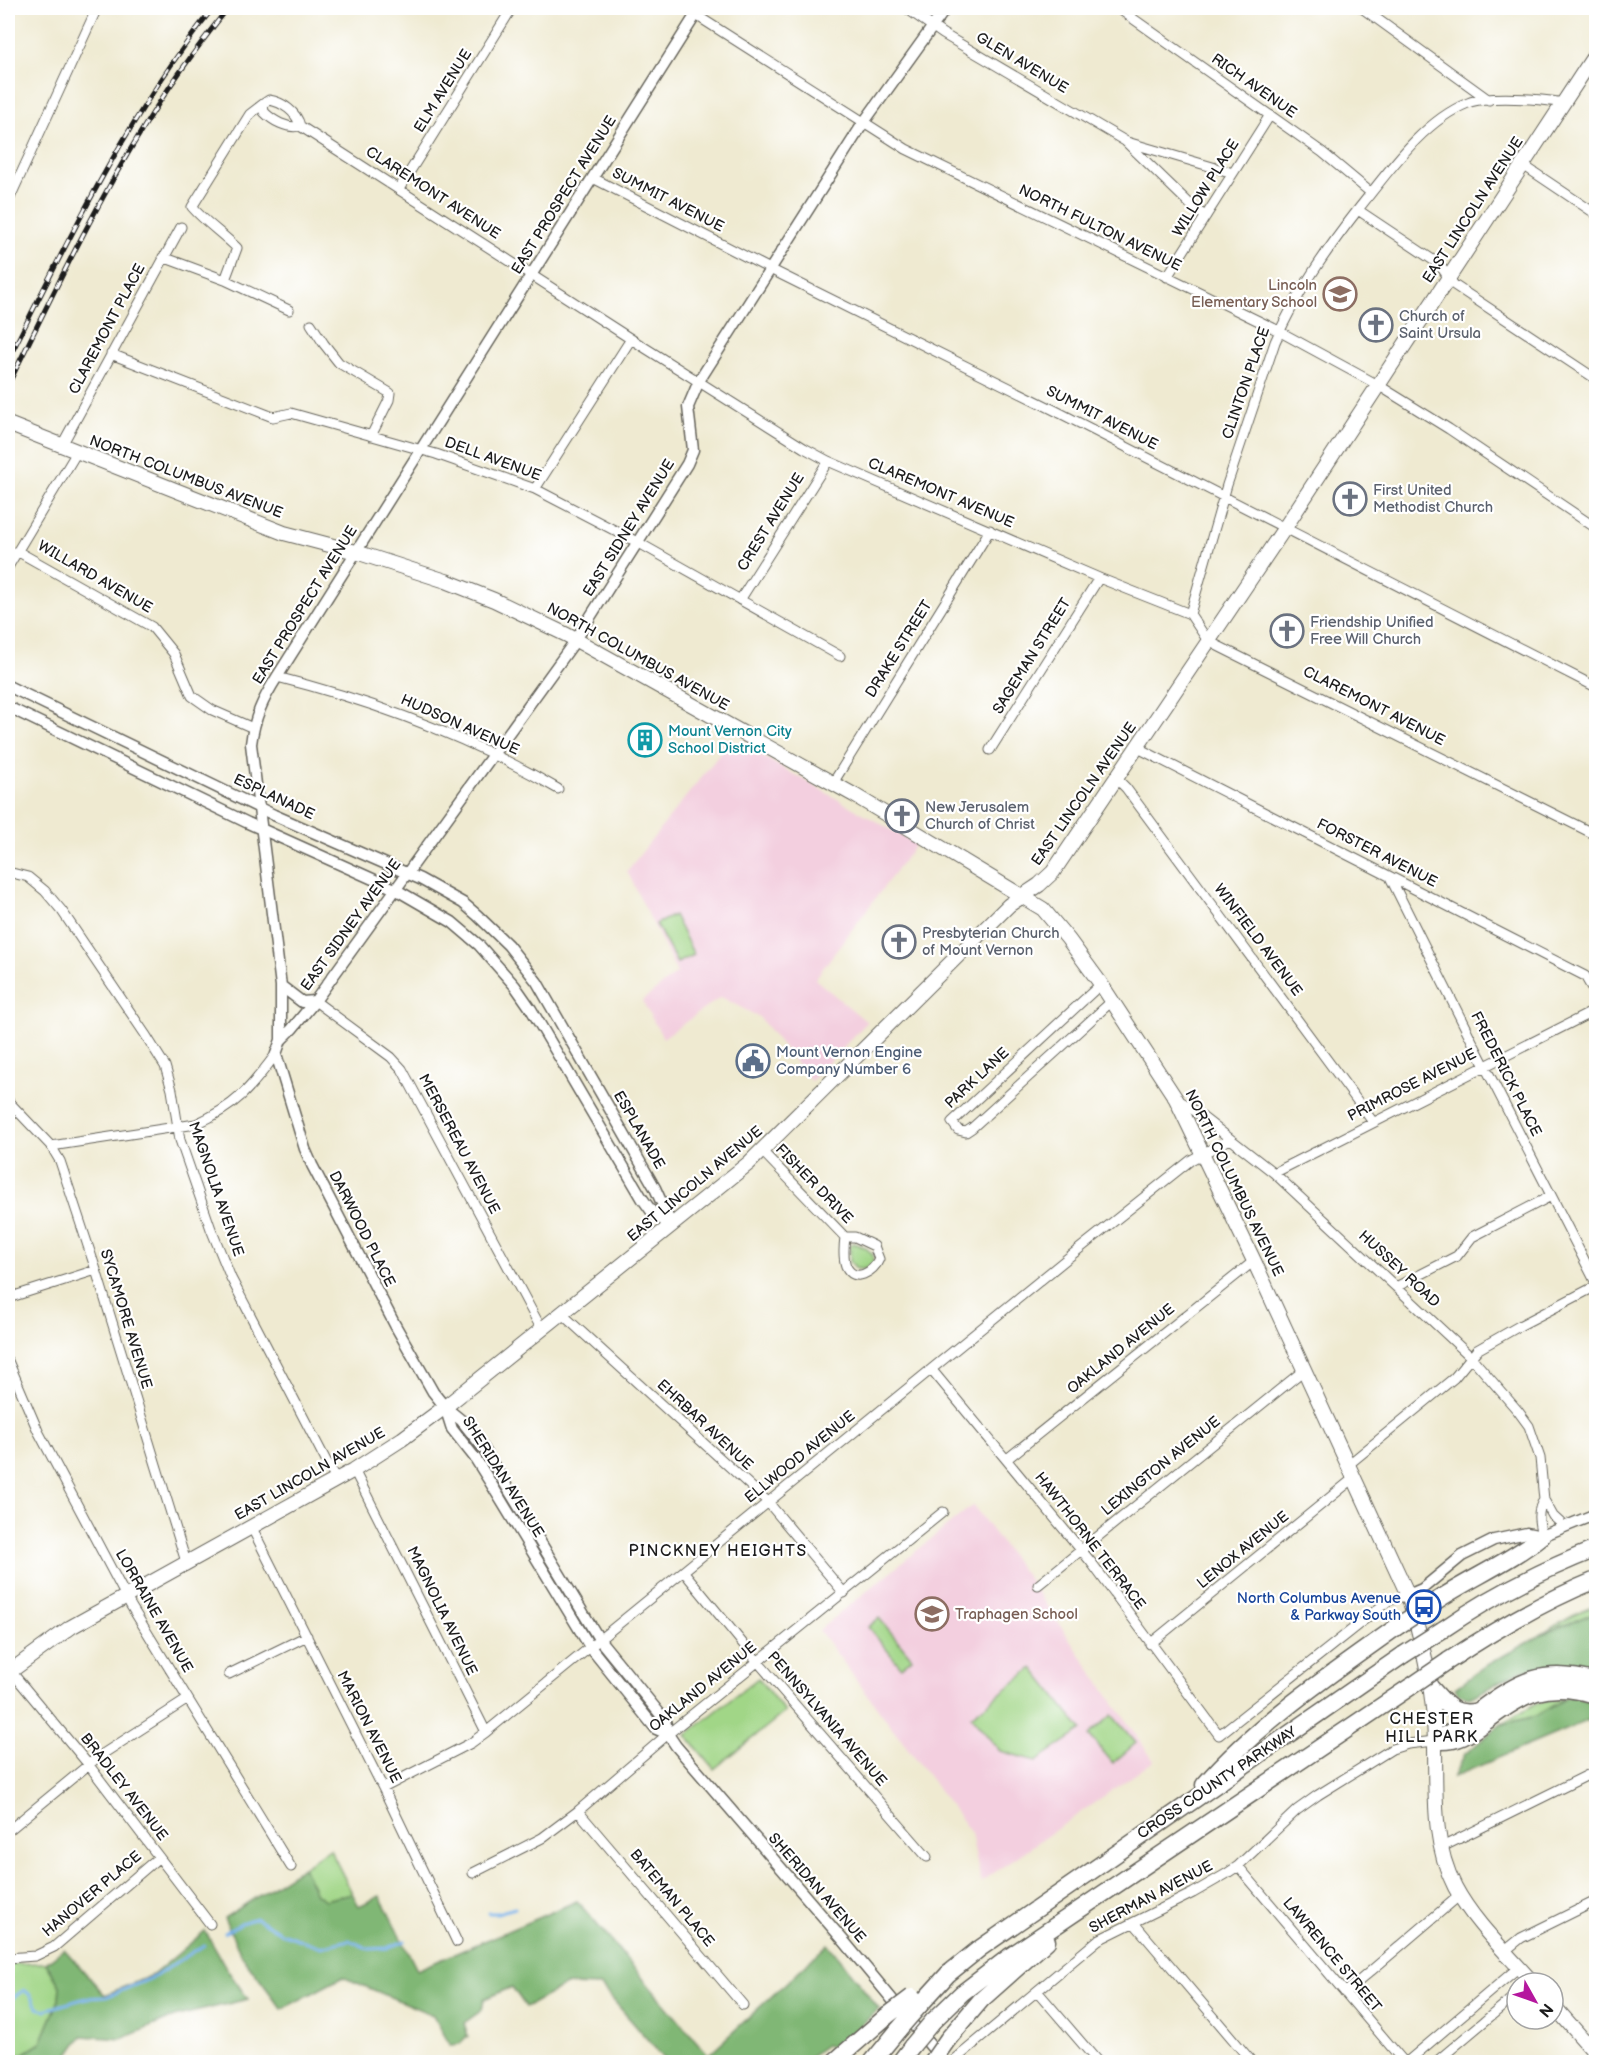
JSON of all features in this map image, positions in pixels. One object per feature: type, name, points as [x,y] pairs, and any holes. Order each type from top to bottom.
[{"type":"highway","points":[[1188,1803],[1229,1756],[1332,1673],[1474,1576],[1530,1546],[1542,1536]]},
{"type":"highway","name":"CROSS COUNTY PARKWAY","points":[[872,2062],[893,2023],[964,1960],[1403,1655],[1505,1591],[1554,1566],[1596,1549]]},
{"type":"highway","name":"CROSS COUNTY PARKWAY","points":[[900,2062],[933,2021],[993,1968],[1490,1634],[1565,1593],[1596,1580]]},
{"type":"highway","points":[[1565,1593],[1596,1589]]},
{"type":"highway","points":[[1436,1741],[1448,1735],[1511,1688],[1536,1678],[1561,1675],[1596,1682]]},
{"type":"highway","points":[[1431,1688],[1454,1711],[1465,1713],[1478,1711]]},
{"type":"highway","points":[[1436,1741],[1465,1737],[1508,1705],[1534,1692],[1563,1688],[1596,1695]]},
{"type":"highway","points":[[932,2062],[981,2000],[1075,1914]]},
{"type":"highway","points":[[834,2062],[893,2023]]},
{"type":"main road","name":"EAST LINCOLN AVENUE","points":[[9,1672],[71,1626],[354,1470],[402,1439],[445,1407],[672,1226],[762,1151],[1009,904],[1039,885],[1053,872],[1284,529],[1596,53]]},
{"type":"main road","name":"NORTH COLUMBUS AVENUE","points":[[8,424],[284,533],[356,552],[472,591],[546,624],[833,783],[1043,909],[1101,984],[1176,1099],[1254,1261],[1408,1595],[1420,1635],[1431,1688],[1436,1741],[1436,1820],[1446,1868],[1460,1895],[1522,1971]]},
{"type":"main road","points":[[1565,2017],[1594,2047]]},
{"type":"street","points":[[8,202],[97,8]]},
{"type":"street","name":"ELM AVENUE","points":[[399,189],[512,8]]},
{"type":"street","name":"NORTH FULTON AVENUE","points":[[685,8],[698,11],[906,149],[1279,332],[1378,385],[1449,429],[1596,528]]},
{"type":"street","name":"GLEN AVENUE","points":[[906,8],[932,27],[1125,141],[1196,210],[1206,216]]},
{"type":"street","name":"EAST SIDNEY AVENUE","points":[[281,1040],[315,1001],[575,641],[639,543],[687,465],[693,450],[688,407],[691,394],[864,122],[946,8]]},
{"type":"street","name":"RICH AVENUE","points":[[1118,8],[1323,152],[1370,192]]},
{"type":"street","points":[[1362,8],[1489,100]]},
{"type":"street","name":"EAST PROSPECT AVENUE","points":[[51,1146],[196,1124],[218,1114],[234,1103],[249,1089],[276,1054],[281,1040],[281,986],[251,744],[257,712],[698,11]]},
{"type":"street","name":"CLINTON PLACE","points":[[1190,614],[1223,497],[1279,332],[1336,237],[1370,192],[1431,126],[1469,103],[1489,100],[1538,99],[1563,103]]},
{"type":"street","name":"CLAREMONT AVENUE","points":[[300,126],[299,119],[283,104],[268,100],[263,104],[264,112],[269,117],[293,127],[300,126],[804,448],[828,461],[1099,578],[1190,614],[1208,640],[1596,835]]},
{"type":"street","points":[[225,280],[237,248],[206,223],[192,207],[250,114],[263,104]]},
{"type":"street","name":"WILLOW PLACE","points":[[1167,278],[1269,115]]},
{"type":"street","name":"GLEN AVENUE","points":[[1125,141],[1233,173]]},
{"type":"street","points":[[1523,165],[1596,214]]},
{"type":"street","name":"SUMMIT AVENUE","points":[[593,178],[1596,687]]},
{"type":"street","points":[[1358,210],[1438,264],[1454,285],[1596,379]]},
{"type":"street","name":"CLAREMONT PLACE","points":[[62,445],[181,227]]},
{"type":"street","points":[[163,257],[225,280],[289,310]]},
{"type":"street","points":[[311,324],[339,363],[390,393],[389,400],[371,436]]},
{"type":"street","points":[[535,489],[631,339]]},
{"type":"street","name":"DELL AVENUE","points":[[111,354],[273,417],[291,412],[422,449],[535,489],[639,543],[840,656]]},
{"type":"street","points":[[8,567],[77,452]]},
{"type":"street","name":"CREST AVENUE","points":[[740,600],[828,461]]},
{"type":"street","name":"DRAKE STREET","points":[[833,783],[990,530]]},
{"type":"street","name":"WILLARD AVENUE","points":[[18,551],[152,627],[174,654],[192,696],[212,710],[253,728]]},
{"type":"street","name":"SAGEMAN STREET","points":[[990,750],[1099,578]]},
{"type":"street","name":"HUDSON AVENUE","points":[[277,677],[387,709],[427,724],[493,754],[558,789]]},
{"type":"street","name":"ESPLANADE","points":[[8,686],[258,808],[407,873],[463,903],[491,928],[523,962],[565,1029],[655,1188],[672,1226]]},
{"type":"street","name":"ESPLANADE","points":[[8,707],[261,828],[395,889],[452,922],[479,945],[515,986],[551,1042],[642,1198],[652,1212],[672,1226]]},
{"type":"street","name":"FORSTER AVENUE","points":[[1136,747],[1585,976],[1596,995]]},
{"type":"street","name":"WINFIELD AVENUE","points":[[1116,778],[1126,788],[1373,1122]]},
{"type":"street","name":"MAGNOLIA AVENUE","points":[[8,872],[28,877],[45,891],[62,911],[165,1066],[172,1090],[180,1140],[231,1278],[336,1480]]},
{"type":"street","name":"FREDERICK PLACE","points":[[1390,877],[1596,1285]]},
{"type":"street","name":"PARK LANE","points":[[1101,984],[955,1126],[966,1132],[972,1128],[1112,1001]]},
{"type":"street","points":[[281,986],[302,1002],[315,1001]]},
{"type":"street","name":"MERSEREAU AVENUE","points":[[315,1001],[391,1057],[402,1069],[542,1330]]},
{"type":"street","name":"PRIMROSE AVENUE","points":[[1274,1173],[1596,1010]]},
{"type":"street","name":"DARWOOD PLACE","points":[[276,1054],[312,1165],[395,1325],[433,1392],[445,1407]]},
{"type":"street","name":"HUSSEY ROAD","points":[[1176,1099],[1274,1173],[1472,1358],[1518,1411],[1529,1426],[1540,1458],[1544,1500],[1540,1505],[1539,1515],[1542,1536]]},
{"type":"street","name":"SYCAMORE AVENUE","points":[[8,1101],[51,1146],[60,1161],[186,1562]]},
{"type":"street","name":"ELLWOOD AVENUE","points":[[383,1788],[471,1743],[486,1732],[1069,1257],[1191,1160],[1230,1139]]},
{"type":"street","name":"FISHER DRIVE","points":[[762,1151],[845,1237],[845,1265],[849,1270],[863,1275],[876,1267],[879,1259],[874,1246],[855,1237],[845,1237]]},
{"type":"street","points":[[1396,1287],[1457,1256],[1472,1237],[1551,1196]]},
{"type":"street","name":"OAKLAND AVENUE","points":[[1007,1459],[1254,1261]]},
{"type":"street","points":[[8,1298],[96,1270]]},
{"type":"street","name":"LENOX AVENUE","points":[[1150,1644],[1351,1471],[1454,1378],[1477,1350],[1596,1285]]},
{"type":"street","name":"EHRBAR AVENUE","points":[[562,1314],[767,1501],[844,1593]]},
{"type":"street","name":"LORRAINE AVENUE","points":[[8,1361],[38,1431],[126,1595],[291,1867]]},
{"type":"street","name":"HAWTHORNE TERRACE","points":[[932,1370],[1081,1550],[1219,1736],[1388,1601],[1408,1595]]},
{"type":"street","name":"LEXINGTON AVENUE","points":[[1038,1585],[1304,1371]]},
{"type":"street","name":"SHERIDAN AVENUE","points":[[445,1407],[461,1420],[484,1449],[599,1639],[665,1720],[668,1734],[676,1746],[843,1940],[944,2062]]},
{"type":"street","name":"SHERIDAN AVENUE","points":[[445,1407],[452,1429],[485,1474],[590,1647],[656,1730],[668,1734]]},
{"type":"street","name":"MAGNOLIA AVENUE","points":[[354,1470],[486,1732]]},
{"type":"street","points":[[1544,1500],[1553,1516],[1565,1527]]},
{"type":"street","name":"OAKLAND AVENUE","points":[[473,1873],[542,1838],[943,1512]]},
{"type":"street","points":[[1408,1595],[1422,1590],[1453,1562],[1483,1544],[1510,1535],[1527,1533],[1542,1536],[1596,1514]]},
{"type":"street","name":"MARION AVENUE","points":[[251,1526],[383,1788],[457,1942]]},
{"type":"street","name":"PENNSYLVANIA AVENUE","points":[[684,1572],[758,1662],[927,1857]]},
{"type":"street","points":[[230,1674],[307,1636]]},
{"type":"street","name":"BRADLEY AVENUE","points":[[9,1672],[88,1764],[210,1924]]},
{"type":"street","points":[[8,1831],[88,1764],[188,1699]]},
{"type":"street","name":"SHERMAN AVENUE","points":[[952,2062],[1098,1940],[1208,1885],[1238,1866],[1297,1810],[1392,1749],[1408,1744],[1436,1741]]},
{"type":"street","points":[[1440,1848],[1596,1771]]},
{"type":"street","name":"BATEMAN PLACE","points":[[578,1810],[743,2005]]},
{"type":"street","name":"HANOVER PLACE","points":[[8,1958],[35,1956],[54,1947],[159,1857]]},
{"type":"street","name":"LAWRENCE STREET","points":[[1238,1866],[1406,2062]]},
{"type":"street","points":[[1345,1993],[1460,1895]]},
{"type":"street","points":[[1506,1951],[1521,1938],[1596,1901]]},
{"type":"street","points":[[1134,1923],[1252,2062]]},
{"type":"street","points":[[1406,2062],[1519,1967]]},
{"type":"street","points":[[1037,1991],[1098,2062]]},
{"type":"street","points":[[1436,2062],[1505,2004]]},
{"type":"shaded area","points":[[730,741],[737,742],[916,844],[815,979],[867,1022],[811,1081],[759,1017],[721,997],[663,1038],[642,1001],[677,973],[627,871]]},
{"type":"shaded area","points":[[973,1505],[1029,1580],[1154,1761],[981,1882],[971,1833],[819,1630]]},
{"type":"green space","points":[[674,915],[694,955],[677,963],[656,924]]},
{"type":"green space","points":[[854,1243],[866,1248],[873,1255],[873,1263],[865,1269],[857,1269],[850,1262],[850,1246]]},
{"type":"green space","points":[[1596,1605],[1596,1612],[1539,1636],[1574,1615]]},
{"type":"green space","points":[[1596,1612],[1596,1672],[1562,1666],[1528,1669],[1469,1698],[1459,1694],[1455,1688],[1487,1665],[1539,1636]]},
{"type":"green space","points":[[879,1618],[912,1658],[901,1667],[868,1627]]},
{"type":"green space","points":[[1033,1668],[1082,1730],[1036,1761],[1000,1751],[971,1716]]},
{"type":"green space","points":[[758,1678],[785,1712],[714,1769],[686,1735]]},
{"type":"green space","points":[[1574,1696],[1596,1703],[1596,1717],[1453,1777],[1465,1754],[1500,1725],[1536,1716],[1566,1698]]},
{"type":"green space","points":[[1566,1698],[1536,1716],[1500,1725],[1536,1703]]},
{"type":"green space","points":[[1112,1715],[1136,1743],[1113,1763],[1089,1735]]},
{"type":"green space","points":[[330,1849],[352,1893],[325,1900],[316,1894],[303,1867]]},
{"type":"green space","points":[[303,1867],[316,1894],[325,1900],[352,1893],[359,1906],[380,1896],[417,1970],[577,1901],[708,2055],[828,1944],[879,2009],[836,2048],[826,2045],[802,2062],[667,2062],[601,1986],[566,1985],[526,2007],[512,1987],[484,1999],[482,2010],[464,2023],[468,2036],[460,2044],[450,2045],[433,2015],[343,1977],[282,2009],[242,1956],[224,1918]]},
{"type":"green space","points":[[205,1931],[228,1971],[248,1999],[174,2017],[121,2039],[82,2036],[64,2062],[8,2062],[8,2055],[15,2059],[41,2043],[59,2000],[60,1986],[46,1963],[64,1949],[105,1995],[153,1975]]},
{"type":"green space","points":[[46,1963],[60,1986],[59,2000],[41,2043],[15,2059],[8,2055],[8,1964]]},
{"type":"waterway","points":[[489,1913],[515,1908]]},
{"type":"waterway","points":[[225,1933],[241,1923],[256,1918],[281,1933],[321,1947],[349,1940],[369,1949],[387,1948],[405,1941]]},
{"type":"waterway","points":[[8,2001],[24,1990],[38,2008],[45,2010],[86,1998],[106,1997],[154,1977],[204,1945]]},
{"type":"railway","points":[[8,360],[77,223],[127,134],[182,49],[213,8]]},
{"type":"railway","points":[[8,385],[73,254],[125,158],[174,81],[228,8]]},
{"type":"place","name":"Lincoln Elementary School","points":[[1340,294]]},
{"type":"place","name":"Church of Saint Ursula","points":[[1376,325]]},
{"type":"place","name":"First United Methodist Church","points":[[1350,499]]},
{"type":"place","name":"Friendship Unified Free Will Church","points":[[1287,631]]},
{"type":"place","name":"Mount Vernon City School District","points":[[645,740]]},
{"type":"place","name":"New Jerusalem Church of Christ","points":[[902,816]]},
{"type":"place","name":"Presbyterian Church of Mount Vernon","points":[[899,942]]},
{"type":"place","name":"Mount Vernon Engine Company Number 6","points":[[753,1061]]},
{"type":"place","name":"North Columbus Avenue & Parkway South","points":[[1424,1607]]},
{"type":"place","name":"Traphagen School","points":[[932,1614]]},
{"type":"district","name":"PINCKNEY HEIGHTS","points":[[718,1551]]},
{"type":"district","name":"CHESTER HILL PARK","points":[[1432,1728]]}]
